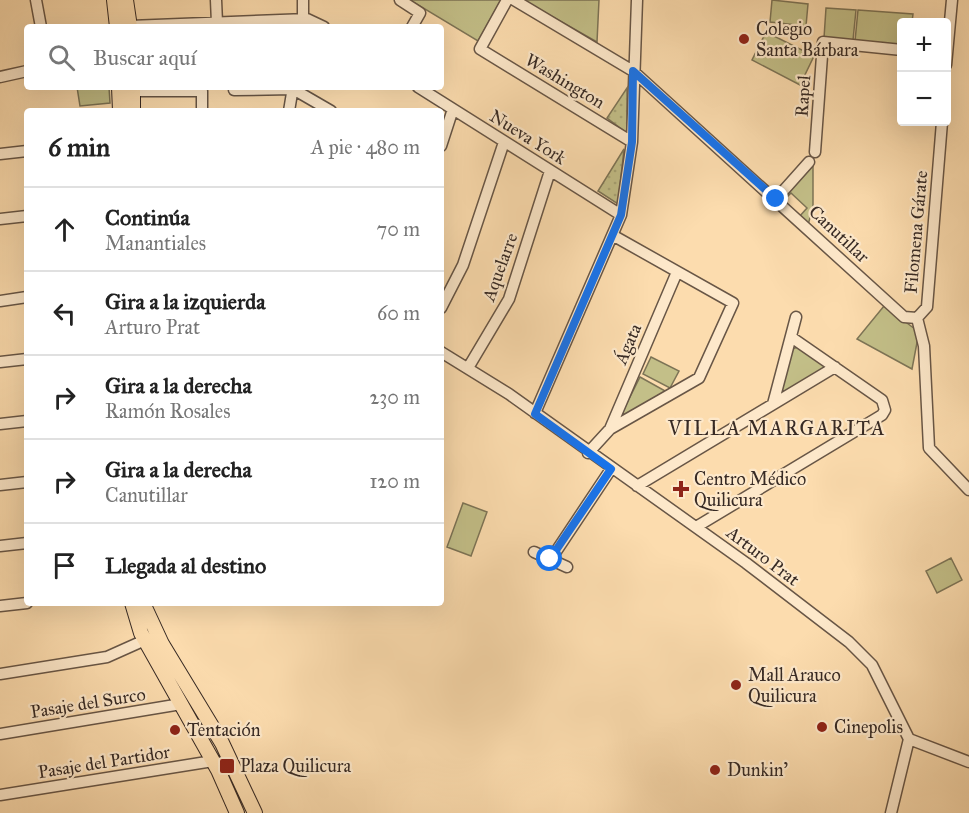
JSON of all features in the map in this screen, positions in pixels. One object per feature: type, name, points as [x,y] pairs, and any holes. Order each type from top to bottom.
[{"type":"main road","points":[[114,0],[117,24]]},
{"type":"main road","points":[[126,0],[130,24]]},
{"type":"main road","points":[[121,108],[128,90]]},
{"type":"main road","points":[[129,90],[133,108]]},
{"type":"main road","points":[[133,606],[145,640],[213,761],[237,813]]},
{"type":"main road","points":[[144,606],[162,644],[222,743],[255,813]]},
{"type":"street","points":[[36,0],[40,24]]},
{"type":"street","points":[[216,0],[217,23]]},
{"type":"street","points":[[303,0],[303,23]]},
{"type":"street","points":[[400,0],[420,13],[414,24]]},
{"type":"street","name":"Washington","points":[[507,0],[480,49],[632,142]]},
{"type":"street","name":"Canutillar","points":[[514,0],[633,71],[904,316],[917,318]]},
{"type":"street","points":[[535,414],[614,236],[621,215],[632,142],[637,0]]},
{"type":"street","points":[[950,18],[952,0]]},
{"type":"street","points":[[195,24],[303,23],[312,20],[319,24]]},
{"type":"street","name":"Rapel","points":[[776,199],[812,158],[823,42],[897,49]]},
{"type":"street","points":[[0,77],[24,72]]},
{"type":"street","points":[[178,90],[202,91],[202,108]]},
{"type":"street","points":[[290,108],[293,90]]},
{"type":"street","points":[[296,90],[326,108]]},
{"type":"street","name":"Nueva York","points":[[423,90],[621,215]]},
{"type":"street","points":[[444,137],[453,109]]},
{"type":"street","name":"Filomena Gárate","points":[[942,126],[927,307],[917,318],[924,345],[929,448],[936,459],[969,490]]},
{"type":"street","points":[[444,302],[463,265],[504,142]]},
{"type":"street","points":[[0,154],[24,151]]},
{"type":"street","name":"Aquelarre","points":[[468,368],[509,299],[550,171]]},
{"type":"street","points":[[0,219],[24,216]]},
{"type":"street","points":[[588,453],[610,429],[699,378],[733,303],[614,236]]},
{"type":"street","name":"Ágata","points":[[610,429],[677,272]]},
{"type":"street","points":[[0,301],[24,297]]},
{"type":"street","points":[[774,404],[796,317]]},
{"type":"street","points":[[696,528],[882,415],[886,407],[882,400],[791,337]]},
{"type":"street","name":"Arturo Prat","points":[[444,354],[535,414],[696,528],[857,649],[878,675],[909,739]]},
{"type":"street","points":[[0,362],[24,359]]},
{"type":"street","points":[[637,486],[835,367]]},
{"type":"street","points":[[0,424],[24,421]]},
{"type":"street","points":[[550,559],[611,469]]},
{"type":"street","points":[[0,485],[24,482]]},
{"type":"street","points":[[0,546],[24,543]]},
{"type":"street","points":[[534,552],[567,567]]},
{"type":"street","points":[[0,606],[24,603]]},
{"type":"street","points":[[0,674],[107,657],[145,640]]},
{"type":"street","name":"Pasaje del Surco","points":[[0,734],[181,704]]},
{"type":"street","points":[[891,813],[909,739],[969,762]]},
{"type":"street","name":"Pasaje del Partidor","points":[[0,795],[213,761]]},
{"type":"shaded area","points":[[410,0],[501,0],[478,41]]},
{"type":"shaded area","points":[[523,0],[599,0],[597,42]]},
{"type":"shaded area","points":[[772,0],[808,4],[806,26],[770,22]]},
{"type":"shaded area","points":[[826,8],[856,10],[853,40],[824,38]]},
{"type":"shaded area","points":[[858,10],[913,14],[912,18],[897,18],[897,46],[855,41]]},
{"type":"shaded area","points":[[766,32],[814,56],[800,85],[752,60]]},
{"type":"shaded area","points":[[627,88],[627,133],[607,118]]},
{"type":"shaded area","points":[[77,90],[109,90],[110,103],[80,106]]},
{"type":"shaded area","points":[[624,149],[618,204],[598,191]]},
{"type":"shaded area","points":[[813,166],[813,207],[808,225],[799,217],[807,208],[791,193],[783,201],[781,199]]},
{"type":"shaded area","points":[[884,306],[919,332],[912,369],[857,339]]},
{"type":"shaded area","points":[[800,346],[828,366],[779,396],[790,350]]},
{"type":"shaded area","points":[[651,357],[679,371],[670,388],[643,374]]},
{"type":"shaded area","points":[[640,377],[667,392],[619,419]]},
{"type":"shaded area","points":[[463,503],[487,512],[471,556],[447,547]]},
{"type":"shaded area","points":[[951,558],[962,580],[937,593],[926,571]]},
{"type":"place","name":"Colegio Santa Bárbara","points":[[744,39]]},
{"type":"place","name":"Centro Médico Quilicura","points":[[681,489]]},
{"type":"place","name":"Mall Arauco Quilicura","points":[[736,685]]},
{"type":"place","name":"Cinepolis","points":[[822,727]]},
{"type":"place","name":"Tentación","points":[[175,730]]},
{"type":"place","name":"Plaza Quilicura","points":[[227,766]]},
{"type":"place","name":"Dunkin'","points":[[715,770]]},
{"type":"district","name":"VILLA MARGARITA","points":[[777,428]]},
{"type":"route","points":[[550,559],[611,469],[535,414],[614,236],[621,215],[632,142],[633,71],[776,199]]}]
